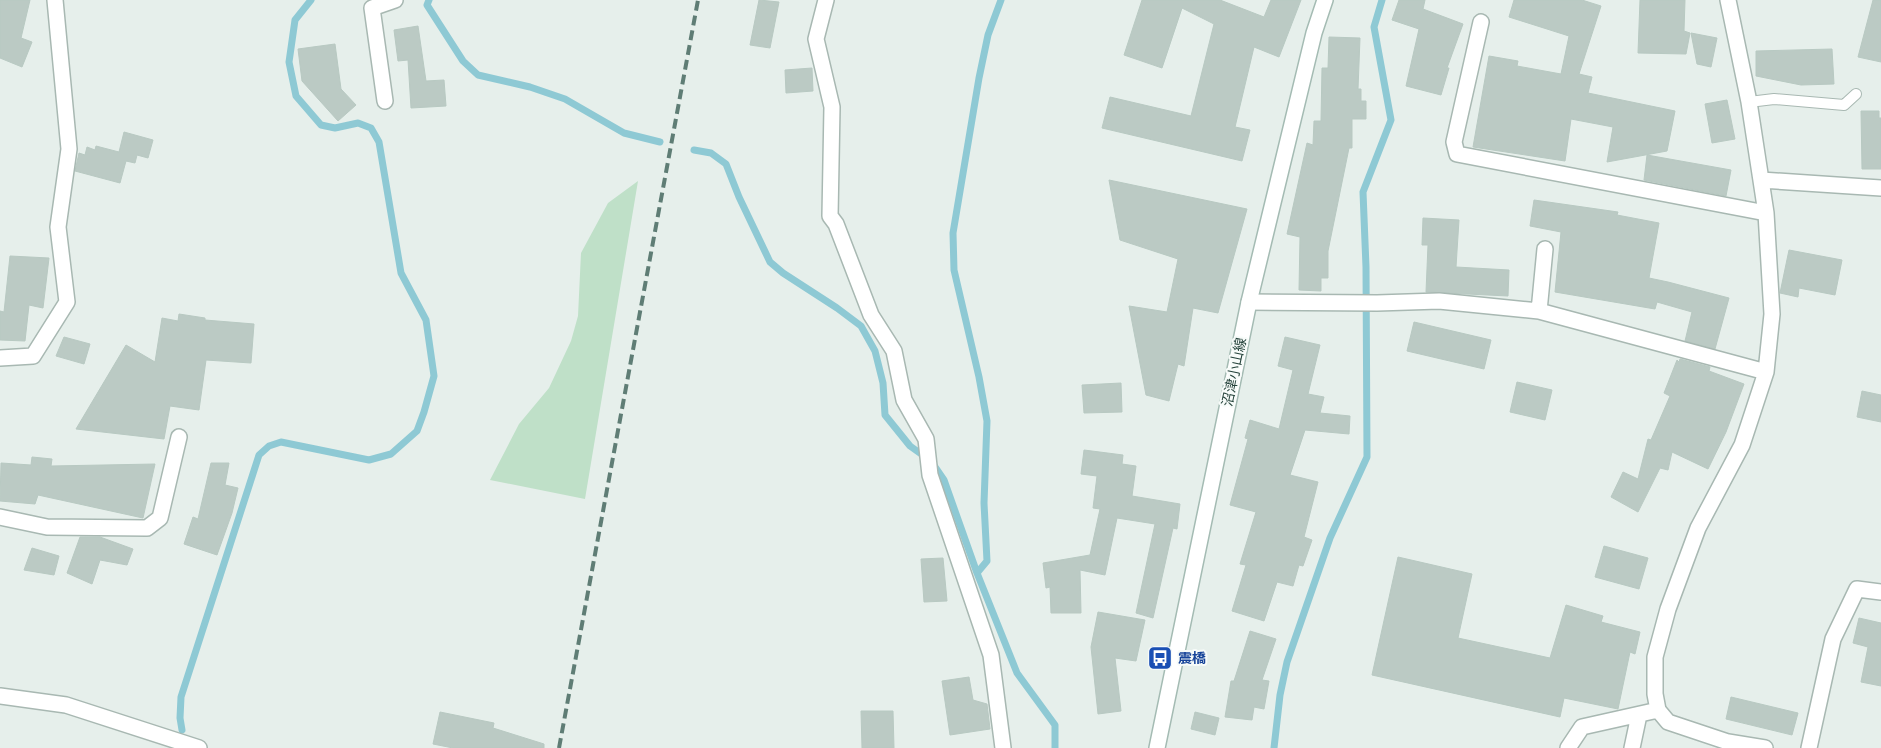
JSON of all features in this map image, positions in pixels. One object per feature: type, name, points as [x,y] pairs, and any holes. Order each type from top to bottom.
[{"type":"street","points":[[0,358],[33,356],[67,302],[58,226],[69,149],[55,0]]},
{"type":"street","points":[[385,101],[372,8],[395,0]]},
{"type":"street","points":[[826,0],[816,39],[832,107],[830,216],[836,224],[871,315],[894,351],[904,400],[926,439],[930,471],[941,509],[991,655],[1003,748]]},
{"type":"street","name":"沼津小山線","points":[[1157,748],[1249,302],[1314,33],[1325,0]]},
{"type":"street","points":[[1728,0],[1749,102],[1766,213],[1772,314],[1766,372],[1742,445],[1698,528],[1668,609],[1655,657],[1655,694],[1658,710],[1668,722],[1727,745],[1765,748]]},
{"type":"street","points":[[1481,22],[1454,142],[1457,154],[1766,213]]},
{"type":"street","points":[[1761,180],[1881,188]]},
{"type":"street","points":[[1540,311],[1545,249]]},
{"type":"street","points":[[1249,302],[1377,303],[1439,301],[1540,311],[1766,372]]},
{"type":"street","points":[[0,517],[47,527],[147,528],[160,518],[179,437]]},
{"type":"street","points":[[1810,748],[1833,639],[1857,590],[1881,592]]},
{"type":"street","points":[[0,696],[66,705],[198,748]]},
{"type":"street","points":[[1568,748],[1582,728],[1658,710]]},
{"type":"street","points":[[1632,748],[1639,715]]},
{"type":"lane","points":[[1749,102],[1774,99],[1844,105],[1856,94]]},
{"type":"green space","points":[[638,181],[585,499],[490,480],[519,424],[549,388],[571,341],[578,316],[581,253],[608,203]]},
{"type":"building","points":[[0,0],[30,0],[21,38],[32,42],[22,67],[0,58]]},
{"type":"building","points":[[759,0],[779,2],[770,48],[750,45]]},
{"type":"building","points":[[1142,0],[1220,0],[1264,17],[1271,0],[1301,0],[1279,57],[1254,47],[1235,127],[1250,130],[1242,161],[1102,128],[1110,97],[1191,116],[1214,24],[1182,8],[1162,68],[1124,55]]},
{"type":"building","points":[[1399,0],[1425,0],[1423,9],[1463,24],[1447,68],[1449,68],[1441,95],[1406,86],[1419,29],[1392,20]]},
{"type":"building","points":[[1514,0],[1582,0],[1601,6],[1579,74],[1592,77],[1588,93],[1675,111],[1667,151],[1607,162],[1613,127],[1571,119],[1565,161],[1473,147],[1489,56],[1518,61],[1517,66],[1561,74],[1569,36],[1509,17]]},
{"type":"building","points":[[1640,0],[1685,0],[1684,31],[1690,33],[1686,54],[1638,53]]},
{"type":"building","points":[[1873,0],[1881,0],[1881,62],[1858,57]]},
{"type":"building","points":[[418,26],[426,81],[444,80],[446,106],[411,108],[408,60],[398,61],[394,30]]},
{"type":"building","points":[[1691,33],[1717,38],[1711,67],[1697,64]]},
{"type":"building","points":[[1329,37],[1360,38],[1358,89],[1361,89],[1361,101],[1366,101],[1366,119],[1352,119],[1352,148],[1349,148],[1328,251],[1328,278],[1321,278],[1321,291],[1299,290],[1300,237],[1287,234],[1307,143],[1313,145],[1314,121],[1321,121],[1322,68],[1328,68]]},
{"type":"building","points":[[335,44],[341,89],[356,105],[338,121],[302,81],[298,49]]},
{"type":"building","points":[[1832,49],[1834,84],[1801,85],[1756,76],[1756,51]]},
{"type":"building","points":[[812,68],[813,91],[786,93],[785,70]]},
{"type":"building","points":[[1727,100],[1735,139],[1712,143],[1705,104]]},
{"type":"building","points":[[1861,111],[1879,111],[1879,118],[1881,118],[1881,169],[1862,169]]},
{"type":"building","points":[[124,132],[153,140],[148,158],[137,155],[135,163],[126,161],[120,183],[75,171],[79,153],[85,155],[87,147],[95,150],[96,146],[119,152]]},
{"type":"building","points":[[1647,155],[1731,170],[1726,196],[1644,180]]},
{"type":"building","points":[[1109,180],[1247,209],[1218,313],[1193,308],[1184,366],[1178,364],[1169,401],[1146,395],[1129,306],[1167,312],[1178,259],[1120,240]]},
{"type":"building","points":[[1534,200],[1618,212],[1617,215],[1659,223],[1649,278],[1729,298],[1715,349],[1685,341],[1692,312],[1657,302],[1655,309],[1555,292],[1561,232],[1530,226]]},
{"type":"building","points":[[1423,218],[1459,220],[1456,267],[1509,270],[1508,296],[1426,292],[1428,245],[1422,245]]},
{"type":"building","points":[[1789,250],[1842,260],[1835,295],[1799,288],[1798,297],[1780,293]]},
{"type":"building","points":[[10,256],[49,258],[43,308],[29,305],[25,341],[0,340],[0,311],[4,312]]},
{"type":"building","points":[[179,314],[205,318],[205,320],[254,324],[251,363],[206,360],[199,410],[170,406],[164,439],[76,429],[126,345],[155,362],[162,318],[178,321]]},
{"type":"building","points":[[1414,322],[1491,340],[1484,369],[1407,351]]},
{"type":"building","points":[[64,337],[90,344],[84,364],[56,356]]},
{"type":"building","points":[[1285,337],[1320,345],[1308,394],[1324,397],[1320,413],[1350,416],[1349,434],[1305,430],[1290,475],[1318,482],[1304,537],[1312,540],[1303,566],[1299,565],[1293,586],[1277,582],[1264,621],[1232,611],[1246,565],[1240,564],[1256,512],[1230,505],[1248,439],[1245,438],[1250,420],[1279,429],[1293,370],[1278,366]]},
{"type":"building","points":[[1680,359],[1710,367],[1709,371],[1744,384],[1726,432],[1708,469],[1672,452],[1668,470],[1660,468],[1638,512],[1611,497],[1623,472],[1638,479],[1648,439],[1651,440],[1670,396],[1664,393],[1677,360],[1679,362]]},
{"type":"building","points":[[1517,382],[1552,390],[1545,420],[1510,412]]},
{"type":"building","points":[[1121,383],[1122,412],[1084,413],[1082,385]]},
{"type":"building","points":[[1862,391],[1881,395],[1881,422],[1857,417]]},
{"type":"building","points":[[1084,450],[1123,455],[1122,464],[1136,466],[1132,496],[1180,504],[1177,529],[1173,528],[1153,618],[1136,613],[1155,524],[1117,518],[1105,575],[1080,570],[1081,613],[1051,613],[1050,587],[1046,588],[1043,563],[1090,555],[1100,509],[1093,508],[1097,476],[1081,474]]},
{"type":"building","points":[[32,457],[52,459],[51,466],[155,464],[143,518],[38,495],[35,504],[0,501],[1,463],[31,465]]},
{"type":"building","points":[[211,463],[229,463],[225,485],[238,488],[232,513],[217,555],[184,544],[193,517],[198,519]]},
{"type":"building","points":[[80,537],[100,537],[133,549],[127,565],[100,560],[92,584],[67,573]]},
{"type":"building","points":[[1604,546],[1648,558],[1639,589],[1595,577]]},
{"type":"building","points":[[32,548],[59,556],[54,575],[24,570]]},
{"type":"building","points":[[1398,557],[1472,574],[1458,638],[1550,658],[1566,605],[1603,616],[1601,622],[1640,632],[1635,654],[1630,652],[1618,709],[1564,698],[1560,717],[1372,675]]},
{"type":"building","points":[[943,558],[947,601],[924,602],[921,559]]},
{"type":"building","points":[[1098,612],[1145,620],[1136,661],[1115,658],[1121,711],[1098,714],[1091,647]]},
{"type":"building","points":[[1859,618],[1881,623],[1881,686],[1861,682],[1868,647],[1853,643]]},
{"type":"building","points":[[1250,631],[1276,639],[1262,680],[1269,681],[1264,709],[1254,707],[1252,720],[1225,717],[1231,681],[1234,681]]},
{"type":"building","points":[[969,677],[973,700],[987,704],[990,729],[950,735],[942,681]]},
{"type":"building","points":[[1731,697],[1798,713],[1792,735],[1726,719]]},
{"type":"building","points":[[861,711],[893,711],[894,748],[862,748]]},
{"type":"building","points":[[440,712],[494,723],[493,728],[544,744],[544,748],[453,748],[433,744]]},
{"type":"building","points":[[1195,712],[1219,718],[1215,735],[1191,729]]},
{"type":"waterway","points":[[182,730],[180,718],[181,697],[259,455],[269,446],[281,442],[369,460],[391,454],[417,431],[434,376],[426,320],[401,273],[379,142],[371,128],[358,123],[335,128],[321,125],[296,96],[289,62],[295,20],[311,0]]},
{"type":"waterway","points":[[429,0],[427,5],[463,61],[478,75],[530,87],[565,99],[624,133],[660,142]]},
{"type":"waterway","points":[[1001,0],[988,35],[979,78],[953,233],[954,270],[979,377],[987,421],[984,503],[987,561],[977,573],[1017,673],[1055,725],[1055,748]]},
{"type":"waterway","points":[[1274,748],[1280,695],[1287,662],[1330,538],[1367,457],[1366,267],[1363,192],[1391,120],[1374,27],[1382,0]]},
{"type":"waterway","points":[[694,150],[711,153],[726,164],[739,197],[770,262],[783,273],[861,326],[875,351],[883,383],[885,415],[910,446],[931,461],[944,480],[977,573]]},
{"type":"railway","points":[[559,748],[698,0]]},
{"type":"place","name":"震橋","points":[[1160,658]]}]
